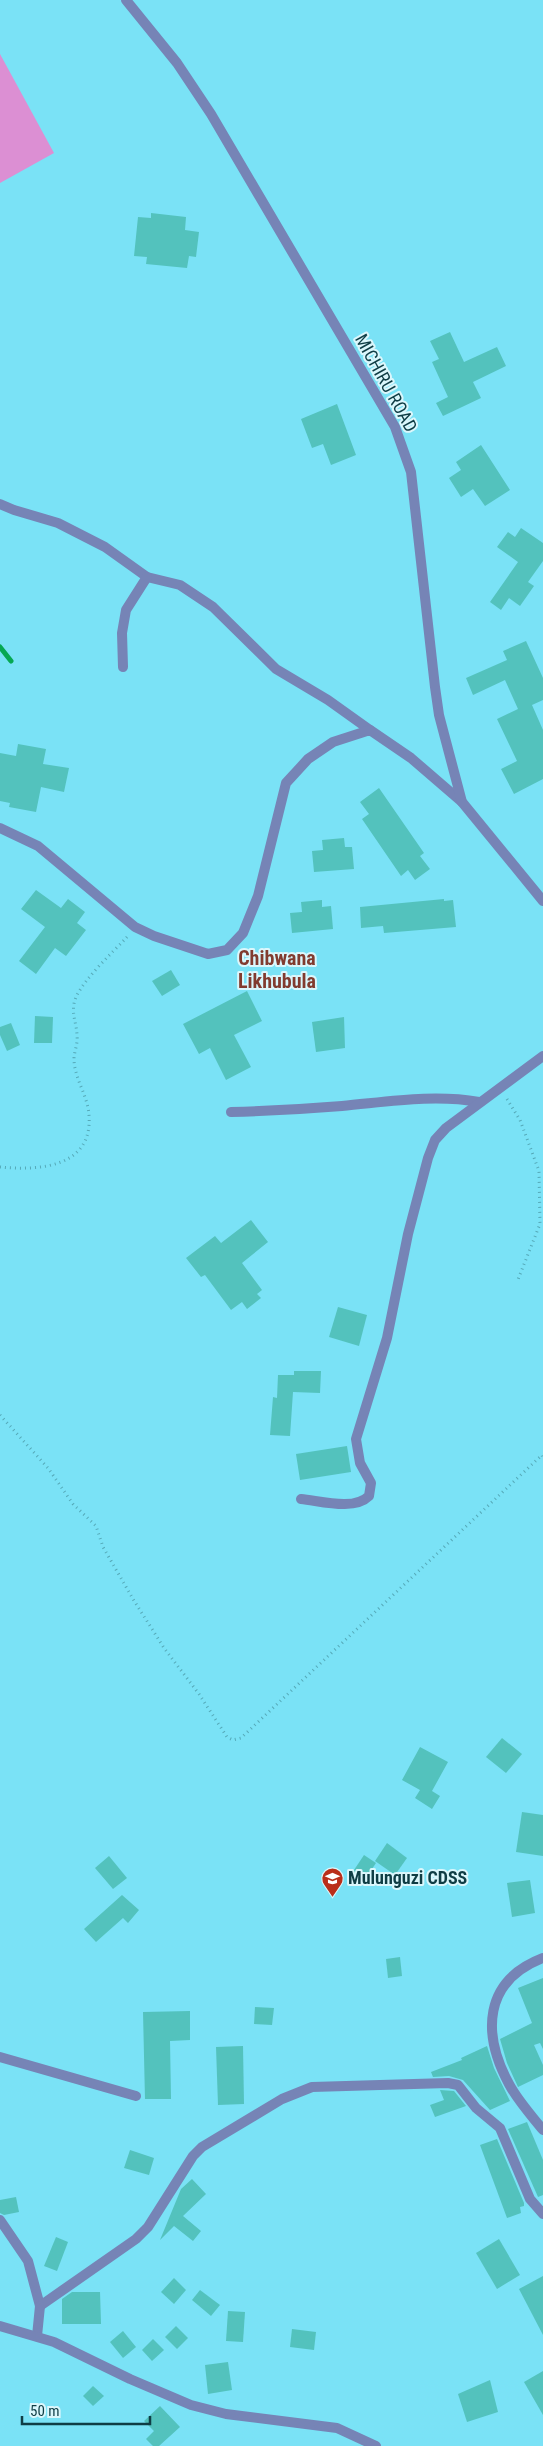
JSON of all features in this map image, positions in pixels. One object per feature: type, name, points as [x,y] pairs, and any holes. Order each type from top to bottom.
[{"type":"street","name":"MICHIRU ROAD","points":[[126,0],[177,63],[211,114],[395,427],[411,472],[439,715],[462,802],[543,901]]},
{"type":"street","points":[[0,504],[58,523],[105,547],[147,576],[180,585],[213,607],[276,669],[328,700],[410,758],[462,802]]},
{"type":"street","points":[[123,667],[122,633],[126,610],[147,576]]},
{"type":"street","points":[[0,828],[38,846],[135,927],[154,936],[208,954],[227,950],[243,933],[258,896],[286,783],[308,759],[333,742],[370,730]]},
{"type":"street","points":[[301,1499],[353,1504],[363,1502],[369,1496],[371,1483],[360,1463],[356,1439],[387,1338],[408,1234],[428,1158],[435,1140],[479,1102],[543,1056]]},
{"type":"street","points":[[231,1112],[325,1108],[434,1098],[456,1098],[479,1102]]},
{"type":"street","points":[[543,1958],[533,1962],[511,1978],[498,1992],[492,2015],[496,2052],[509,2084],[543,2130]]},
{"type":"street","points":[[0,2057],[136,2096]]},
{"type":"street","points":[[40,2306],[136,2239],[148,2227],[193,2156],[202,2147],[282,2099],[312,2087],[448,2083],[458,2085],[476,2108],[494,2121],[500,2128],[530,2199],[543,2214]]},
{"type":"street","points":[[0,2220],[28,2261],[40,2306],[37,2336]]},
{"type":"street","points":[[0,2326],[37,2336],[191,2405],[226,2414],[337,2428],[376,2446]]},
{"type":"path","points":[[0,1167],[21,1169],[62,1163],[80,1152],[88,1138],[89,1114],[74,1060],[77,1036],[72,1019],[76,996],[135,927]]},
{"type":"path","points":[[500,1088],[520,1120],[539,1171],[540,1224],[517,1282]]},
{"type":"path","points":[[0,1415],[48,1468],[74,1504],[96,1526],[104,1547],[164,1648],[199,1694],[227,1737],[233,1740],[241,1738],[543,1455]]},
{"type":"shaded area","points":[[0,54],[54,153],[0,183]]},
{"type":"building","points":[[151,213],[186,217],[185,230],[199,232],[196,257],[189,256],[187,268],[146,264],[147,257],[134,256],[138,217],[151,218]]},
{"type":"building","points":[[450,332],[464,362],[497,347],[506,366],[473,382],[481,398],[443,416],[436,403],[448,397],[432,362],[439,359],[430,341]]},
{"type":"building","points":[[337,404],[356,455],[331,465],[323,444],[312,448],[301,419]]},
{"type":"building","points":[[481,445],[510,490],[485,506],[473,489],[461,497],[449,478],[461,470],[456,462]]},
{"type":"building","points":[[521,528],[543,543],[543,561],[528,582],[534,586],[520,606],[509,598],[501,610],[490,602],[518,562],[497,547],[508,532],[515,537]]},
{"type":"building","points":[[526,641],[543,678],[543,700],[532,705],[543,730],[543,779],[514,794],[501,769],[517,761],[497,719],[518,709],[505,680],[473,695],[466,678],[507,660],[503,651]]},
{"type":"building","points":[[18,744],[46,749],[43,764],[69,768],[64,792],[41,787],[36,812],[9,807],[10,803],[0,801],[0,753],[16,756]]},
{"type":"building","points":[[379,788],[424,853],[420,856],[430,869],[415,880],[408,870],[401,876],[362,819],[369,814],[360,802]]},
{"type":"building","points":[[344,838],[345,847],[352,847],[354,869],[314,872],[312,851],[323,850],[322,840]]},
{"type":"building","points":[[36,890],[61,908],[68,899],[85,912],[77,923],[86,930],[66,956],[55,948],[36,974],[19,961],[45,927],[21,909]]},
{"type":"building","points":[[444,899],[444,901],[453,900],[456,927],[384,933],[383,926],[361,928],[360,907]]},
{"type":"building","points":[[322,900],[322,907],[331,906],[333,929],[292,933],[290,913],[302,912],[301,902]]},
{"type":"building","points":[[171,970],[180,985],[162,996],[152,981]]},
{"type":"building","points":[[247,991],[262,1021],[234,1035],[251,1067],[226,1080],[210,1048],[199,1054],[183,1024]]},
{"type":"building","points":[[35,1016],[53,1017],[52,1043],[34,1043]]},
{"type":"building","points":[[344,1017],[345,1048],[316,1052],[312,1022]]},
{"type":"building","points":[[11,1023],[20,1045],[7,1051],[0,1035],[0,1027]]},
{"type":"building","points":[[251,1220],[268,1242],[242,1263],[262,1290],[257,1294],[261,1298],[247,1309],[242,1302],[231,1310],[205,1275],[201,1277],[186,1258],[215,1236],[221,1243]]},
{"type":"building","points":[[338,1307],[367,1315],[359,1346],[329,1337]]},
{"type":"building","points":[[294,1371],[321,1371],[320,1393],[293,1392],[290,1436],[270,1435],[273,1397],[277,1398],[278,1375],[294,1375]]},
{"type":"building","points":[[347,1446],[351,1472],[300,1480],[296,1454]]},
{"type":"building","points":[[502,1738],[522,1754],[506,1773],[486,1757]]},
{"type":"building","points":[[420,1747],[448,1762],[432,1791],[440,1796],[432,1809],[415,1798],[420,1790],[402,1780]]},
{"type":"building","points":[[522,1812],[543,1815],[543,1856],[516,1852]]},
{"type":"building","points":[[387,1843],[407,1858],[395,1875],[375,1861]]},
{"type":"building","points":[[364,1855],[376,1863],[364,1881],[352,1873]]},
{"type":"building","points":[[109,1856],[127,1878],[113,1889],[95,1868]]},
{"type":"building","points":[[530,1880],[535,1913],[512,1917],[507,1883]]},
{"type":"building","points":[[122,1895],[139,1910],[128,1923],[123,1918],[96,1942],[84,1929]]},
{"type":"building","points":[[400,1957],[402,1976],[388,1978],[386,1959]]},
{"type":"building","points":[[543,1978],[543,2049],[540,2043],[534,2045],[543,2065],[543,2075],[518,2087],[507,2063],[500,2039],[532,2023],[518,1988]]},
{"type":"building","points":[[255,2007],[274,2008],[272,2025],[254,2024]]},
{"type":"building","points":[[190,2011],[190,2040],[170,2041],[171,2099],[145,2099],[143,2012]]},
{"type":"building","points":[[243,2046],[244,2104],[218,2105],[216,2047]]},
{"type":"building","points":[[487,2046],[494,2068],[510,2101],[490,2110],[463,2080],[449,2076],[433,2077],[431,2072],[462,2060],[461,2058]]},
{"type":"building","points":[[440,2090],[454,2091],[466,2106],[435,2117],[430,2105],[444,2100]]},
{"type":"building","points":[[527,2122],[543,2160],[543,2195],[538,2197],[508,2129]]},
{"type":"building","points":[[497,2139],[524,2203],[524,2206],[520,2207],[521,2213],[507,2218],[480,2145]]},
{"type":"building","points":[[130,2150],[154,2158],[149,2175],[124,2168]]},
{"type":"building","points":[[192,2179],[206,2194],[183,2216],[201,2231],[193,2241],[174,2226],[160,2240],[181,2189]]},
{"type":"building","points":[[16,2197],[19,2212],[4,2215],[0,2213],[0,2200]]},
{"type":"building","points":[[56,2237],[68,2242],[57,2271],[44,2266]]},
{"type":"building","points":[[499,2239],[520,2275],[497,2289],[476,2253]]},
{"type":"building","points":[[543,2276],[543,2335],[519,2289]]},
{"type":"building","points":[[174,2278],[186,2290],[174,2304],[161,2292]]},
{"type":"building","points":[[200,2290],[220,2305],[211,2316],[192,2300]]},
{"type":"building","points":[[72,2292],[100,2292],[101,2324],[62,2324],[62,2299]]},
{"type":"building","points":[[228,2311],[245,2312],[243,2342],[226,2341]]},
{"type":"building","points":[[176,2326],[188,2338],[177,2349],[165,2337]]},
{"type":"building","points":[[292,2329],[316,2332],[314,2350],[290,2347]]},
{"type":"building","points":[[123,2331],[136,2347],[123,2358],[110,2342]]},
{"type":"building","points":[[153,2339],[164,2350],[152,2361],[142,2350]]},
{"type":"building","points":[[228,2362],[232,2390],[208,2394],[205,2365]]},
{"type":"building","points":[[543,2371],[543,2415],[524,2382]]},
{"type":"building","points":[[490,2380],[498,2412],[467,2422],[458,2394]]},
{"type":"building","points":[[93,2386],[104,2396],[93,2406],[83,2396]]},
{"type":"building","points":[[160,2406],[180,2427],[159,2446],[153,2446],[146,2439],[154,2431],[144,2421]]},
{"type":"waterway","points":[[0,647],[11,661]]},
{"type":"place","name":"Mulunguzi CDSS","points":[[332,1897]]},
{"type":"district","name":"Chibwana Likhubula","points":[[277,970]]}]
